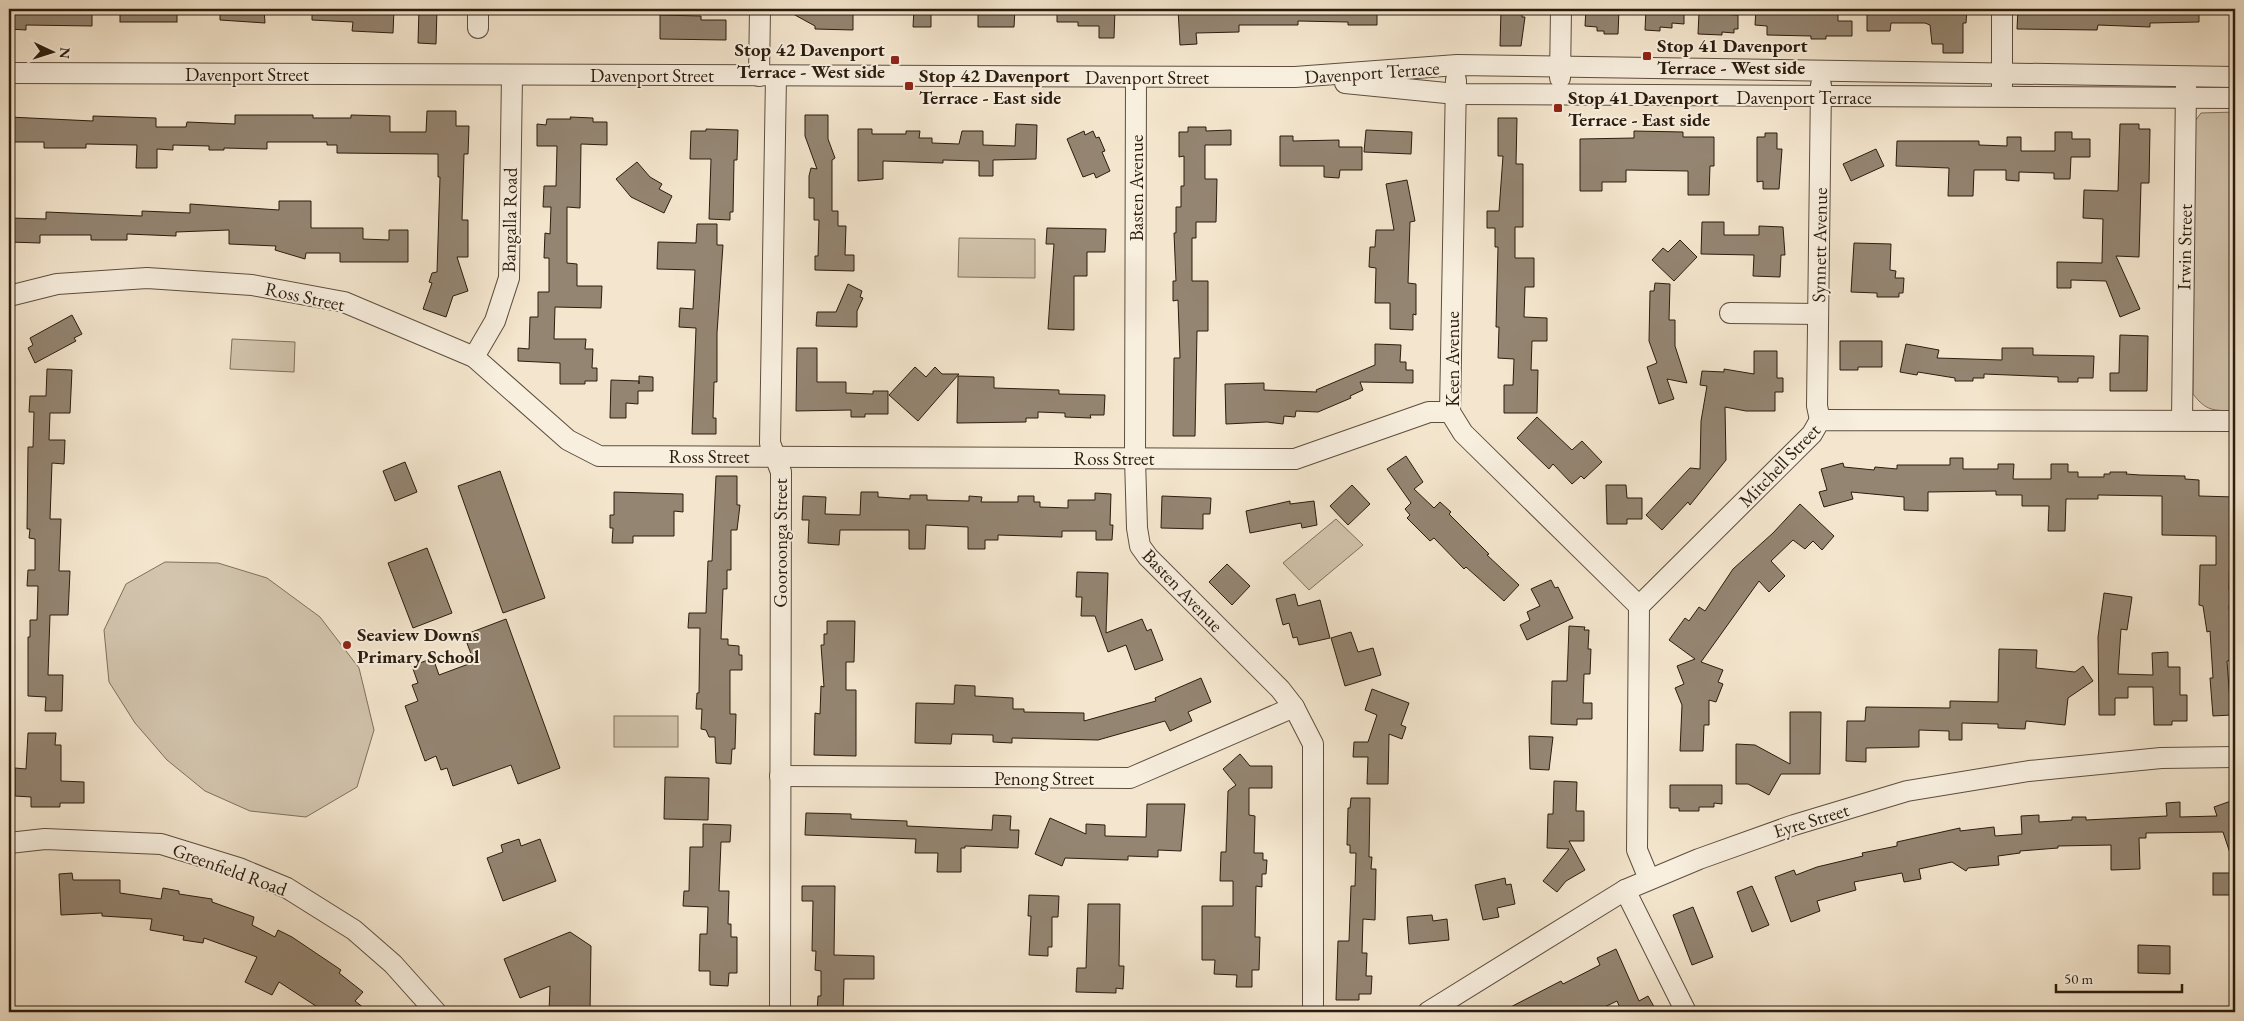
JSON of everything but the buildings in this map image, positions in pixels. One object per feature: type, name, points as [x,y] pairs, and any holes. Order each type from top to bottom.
[{"type":"street","name":"Gooroonga Street","points":[[760,9],[768,76],[770,443],[782,472],[780,1012]]},
{"type":"street","points":[[1560,96],[1561,9]]},
{"type":"street","points":[[2002,9],[2002,98]]},
{"type":"street","name":"Davenport Terrace","points":[[1295,77],[1456,65],[2235,76]]},
{"type":"street","name":"Keen Avenue","points":[[1456,65],[1450,412],[1463,433],[1639,606]]},
{"type":"street","name":"Synnett Avenue","points":[[1820,420],[1817,406],[1821,70]]},
{"type":"street","name":"Davenport Street","points":[[9,73],[1295,77]]},
{"type":"street","name":"Bangalla Road","points":[[474,357],[495,321],[509,278],[512,75]]},
{"type":"street","name":"Irwin Street","points":[[2182,420],[2186,75]]},
{"type":"street","name":"Basten Avenue","points":[[1136,77],[1135,458],[1137,528],[1140,546],[1280,689],[1294,707],[1313,744],[1313,1012]]},
{"type":"street","name":"Davenport Terrace","points":[[1295,77],[1456,94],[2235,98]]},
{"type":"street","name":"Ross Street","points":[[9,296],[57,284],[146,278],[252,285],[344,302],[474,357],[568,440],[598,456],[1295,459],[1429,412],[1450,412]]},
{"type":"street","points":[[1730,313],[1818,314]]},
{"type":"street","name":"Mitchell Street","points":[[1639,606],[1812,434],[1820,420],[2235,420]]},
{"type":"street","points":[[1639,606],[1637,850],[1649,879]]},
{"type":"street","name":"Penong Street","points":[[780,776],[1130,778],[1294,707]]},
{"type":"street","name":"Eyre Street","points":[[1428,1012],[1625,890],[1649,879],[1794,825],[1907,791],[2028,771],[2161,758],[2235,757]]},
{"type":"street","name":"Greenfield Road","points":[[9,843],[45,839],[120,840],[161,844],[239,868],[287,888],[354,930],[393,964],[436,1012]]},
{"type":"street","points":[[1625,890],[1686,1012]]},
{"type":"shaded area","points":[[2235,112],[2235,411],[2211,409],[2202,404],[2193,394],[2195,121],[2201,113]]},
{"type":"shaded area","points":[[959,238],[1035,239],[1035,278],[958,277]]},
{"type":"shaded area","points":[[232,339],[295,342],[294,372],[230,369]]},
{"type":"shaded area","points":[[1336,519],[1363,545],[1309,590],[1283,563]]},
{"type":"shaded area","points":[[165,562],[218,563],[267,578],[320,617],[359,668],[374,730],[357,787],[306,817],[250,811],[205,791],[167,760],[135,723],[109,682],[104,630],[126,584]]},
{"type":"shaded area","points":[[614,716],[678,716],[678,747],[614,747]]},
{"type":"place","name":"Stop 41 Davenport Terrace - West side","points":[[1647,56]]},
{"type":"place","name":"Stop 42 Davenport Terrace - West side","points":[[895,60]]},
{"type":"place","name":"Stop 42 Davenport Terrace - East side","points":[[909,86]]},
{"type":"place","name":"Stop 41 Davenport Terrace - East side","points":[[1558,108]]},
{"type":"place","name":"Seaview Downs Primary School","points":[[347,645]]}]
